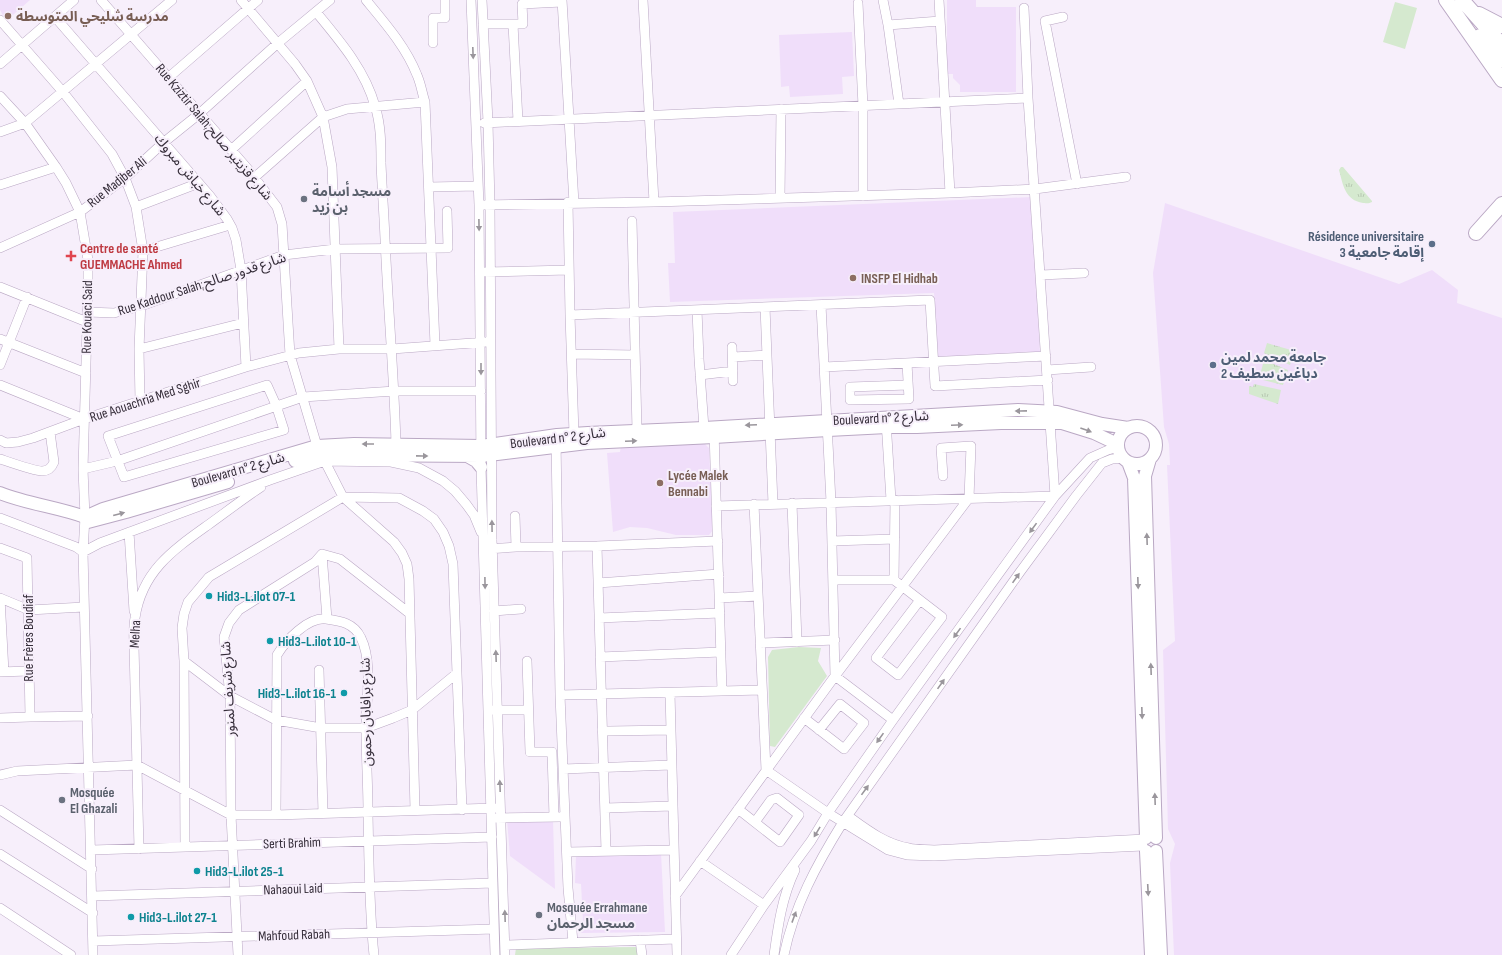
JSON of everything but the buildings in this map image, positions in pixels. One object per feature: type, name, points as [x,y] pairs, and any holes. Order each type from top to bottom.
[{"type":"highway","points":[[1447,0],[1502,60]]},
{"type":"highway","points":[[1447,0],[1502,80]]},
{"type":"highway","points":[[1465,4],[1502,26]]},
{"type":"highway","points":[[1465,4],[1502,44]]},
{"type":"highway","points":[[1476,233],[1502,204]]},
{"type":"main road","name":"Boulevard n° شارع 2","points":[[322,455],[361,454],[469,457],[556,441],[574,434],[637,430],[711,431],[770,429],[886,422],[1018,410],[1050,417],[1062,423],[1080,428],[1113,442],[1122,452]]},
{"type":"main road","name":"Boulevard n° شارع 2","points":[[1050,417],[1072,415],[1102,424],[1128,428]]},
{"type":"main road","points":[[1151,955],[1149,844],[1145,476],[1156,444],[1151,432],[1146,428],[1134,426],[1123,432],[1122,452],[1134,478],[1149,844],[1161,955]]},
{"type":"main road","name":"Boulevard n° شارع 2","points":[[556,441],[587,443],[711,431]]},
{"type":"main road","name":"Boulevard n° شارع 2","points":[[0,500],[16,506],[85,520],[126,512],[322,455],[354,444],[396,444],[485,454]]},
{"type":"main road","points":[[1122,452],[1140,463],[1150,459]]},
{"type":"main road","points":[[0,493],[18,500],[74,513],[85,520]]},
{"type":"street","points":[[0,64],[74,0]]},
{"type":"street","name":"Rue Kziztir Salah;شارع قزيتير صالح","points":[[102,0],[254,177],[277,207],[282,224],[290,355],[322,455],[343,497]]},
{"type":"street","points":[[0,132],[25,123],[172,0]]},
{"type":"street","points":[[241,0],[278,43],[307,81],[323,117],[332,167],[339,349]]},
{"type":"street","points":[[168,78],[258,0]]},
{"type":"street","name":"Rue Madjber Ali","points":[[0,248],[80,212],[125,178],[162,143],[199,114],[278,43],[330,0]]},
{"type":"street","points":[[366,0],[404,49],[417,75],[425,102],[435,345]]},
{"type":"street","points":[[433,43],[433,18],[445,18],[445,0]]},
{"type":"street","points":[[471,0],[479,205],[481,391],[485,454],[488,710],[494,955]]},
{"type":"street","points":[[482,0],[488,122],[490,204],[491,342],[485,454],[487,547],[494,610],[506,945],[505,955]]},
{"type":"street","points":[[643,0],[654,202]]},
{"type":"street","points":[[883,0],[899,104]]},
{"type":"street","points":[[939,0],[950,193]]},
{"type":"street","points":[[483,24],[523,24],[522,4],[562,1],[569,119],[571,202],[569,270],[574,434]]},
{"type":"street","points":[[858,3],[863,106],[863,196]]},
{"type":"street","points":[[1024,8],[1028,98],[1055,496]]},
{"type":"street","points":[[316,12],[343,45],[358,67],[376,107],[380,130],[385,249],[395,391],[396,444]]},
{"type":"street","name":"شارع خباش مبروك","points":[[55,17],[162,143],[199,183],[230,225],[236,240],[241,270],[246,367]]},
{"type":"street","points":[[1063,17],[1046,20],[1077,184]]},
{"type":"street","points":[[0,20],[63,92],[112,154],[125,178],[136,206],[143,251],[139,349],[140,401]]},
{"type":"street","points":[[888,25],[940,21]]},
{"type":"street","points":[[513,24],[518,121]]},
{"type":"street","points":[[472,37],[483,36]]},
{"type":"street","points":[[231,150],[307,81]]},
{"type":"street","name":"Rue Kouaci Said","points":[[0,96],[25,123],[66,183],[80,212],[88,260],[83,469],[85,520],[83,552],[92,850],[93,955]]},
{"type":"street","points":[[476,123],[1028,98]]},
{"type":"street","points":[[254,177],[323,117],[347,109],[425,102]]},
{"type":"street","points":[[780,198],[781,109]]},
{"type":"street","points":[[0,185],[56,167]]},
{"type":"street","points":[[479,205],[571,202],[654,202],[950,193],[1035,189],[1126,177]]},
{"type":"street","points":[[136,206],[199,183]]},
{"type":"street","points":[[429,187],[478,186]]},
{"type":"street","name":"Rue Kaddour Salah;شارع قدور صالح","points":[[87,317],[114,313],[141,306],[284,255],[335,249],[448,248],[447,211]]},
{"type":"street","points":[[632,221],[637,430]]},
{"type":"street","points":[[143,251],[230,225]]},
{"type":"street","points":[[480,272],[569,270]]},
{"type":"street","points":[[1040,275],[1084,273]]},
{"type":"street","points":[[0,286],[27,297],[87,317]]},
{"type":"street","points":[[0,366],[27,297]]},
{"type":"street","points":[[570,316],[930,300],[935,386],[1048,380]]},
{"type":"street","points":[[821,305],[831,502],[835,676]]},
{"type":"street","points":[[765,307],[773,504]]},
{"type":"street","points":[[697,310],[700,375],[711,431],[716,506],[722,691]]},
{"type":"street","points":[[139,349],[243,322]]},
{"type":"street","points":[[0,339],[86,373]]},
{"type":"street","name":"Rue Aouachria Med Sghir","points":[[0,440],[6,443],[18,442],[84,419],[246,367],[299,353],[339,349],[392,349],[491,342]]},
{"type":"street","points":[[700,375],[733,376],[732,347]]},
{"type":"street","points":[[572,354],[635,355]]},
{"type":"street","points":[[733,357],[767,355]]},
{"type":"street","points":[[824,367],[1046,356]]},
{"type":"street","points":[[907,363],[908,385],[908,399],[850,400],[850,387],[908,385]]},
{"type":"street","points":[[1047,370],[1091,367]]},
{"type":"street","points":[[0,385],[84,419]]},
{"type":"street","points":[[267,385],[276,405],[284,430],[124,477],[108,436],[267,385]]},
{"type":"street","points":[[83,469],[117,461],[276,405],[303,397],[395,391],[481,391]]},
{"type":"street","points":[[886,422],[895,539],[894,580]]},
{"type":"street","points":[[0,459],[42,472],[50,469],[54,462],[50,432]]},
{"type":"street","points":[[556,441],[560,695],[568,888],[573,942]]},
{"type":"street","points":[[675,896],[835,676],[969,498],[972,446],[941,448],[943,476]]},
{"type":"street","points":[[774,955],[779,922],[788,885],[806,849],[828,813],[893,720],[1055,496],[1090,458],[1108,450],[1122,452]]},
{"type":"street","points":[[784,955],[789,931],[802,897],[828,846],[846,819],[1020,572],[1076,496],[1102,464],[1112,460],[1122,452]]},
{"type":"street","points":[[0,518],[76,547],[83,552],[100,543],[270,480],[322,455],[391,462],[408,465],[432,474],[455,491],[466,504],[478,523],[487,547]]},
{"type":"street","name":"Melha","points":[[138,849],[134,646],[135,618],[140,601],[148,581],[160,563],[173,550],[270,480]]},
{"type":"street","points":[[716,506],[1055,496]]},
{"type":"street","points":[[343,497],[394,542],[402,552],[407,564],[409,579],[415,810]]},
{"type":"street","points":[[185,847],[184,661],[182,628],[188,602],[209,577],[343,497],[399,498],[423,511],[434,520],[443,532],[449,546],[453,564],[462,810]]},
{"type":"street","points":[[792,503],[797,642]]},
{"type":"street","points":[[754,504],[766,770]]},
{"type":"street","points":[[515,516],[516,547]]},
{"type":"street","points":[[129,532],[135,618]]},
{"type":"street","points":[[832,541],[895,539]]},
{"type":"street","points":[[487,547],[597,546],[718,541]]},
{"type":"street","points":[[597,546],[606,851]]},
{"type":"street","name":"Rue Frères Boudiaf","points":[[0,548],[27,558],[30,717]]},
{"type":"street","points":[[327,619],[322,554],[340,559],[409,613]]},
{"type":"street","name":"شارع شريف لمنور","points":[[238,955],[231,815],[230,696],[224,637],[229,623],[239,610],[315,562],[322,554]]},
{"type":"street","points":[[598,583],[719,574]]},
{"type":"street","points":[[833,580],[894,580],[903,586],[942,617],[898,675],[876,658],[920,600]]},
{"type":"street","points":[[720,598],[758,596]]},
{"type":"street","points":[[28,671],[2,672],[0,598],[29,610],[84,608]]},
{"type":"street","points":[[494,610],[520,609]]},
{"type":"street","points":[[599,618],[720,613]]},
{"type":"street","name":"شارع برافابان رحمون","points":[[276,815],[277,655],[283,646],[309,623],[322,619],[346,622],[355,628],[361,637],[368,659],[366,728],[368,841],[374,955]]},
{"type":"street","points":[[760,643],[835,640]]},
{"type":"street","points":[[600,657],[721,652]]},
{"type":"street","points":[[184,661],[230,696],[276,720],[321,728],[366,728],[412,710],[456,674]]},
{"type":"street","points":[[527,661],[530,752],[552,752],[554,817]]},
{"type":"street","points":[[319,670],[323,813]]},
{"type":"street","points":[[835,676],[893,720]]},
{"type":"street","points":[[560,695],[762,690]]},
{"type":"street","points":[[670,693],[677,955]]},
{"type":"street","points":[[804,718],[819,730],[844,749],[864,723],[840,704],[819,730]]},
{"type":"street","points":[[488,710],[528,710]]},
{"type":"street","points":[[0,718],[88,716]]},
{"type":"street","points":[[602,730],[671,730]]},
{"type":"street","points":[[0,775],[89,767],[137,765],[231,815],[462,810],[491,813],[501,818],[565,817]]},
{"type":"street","points":[[563,769],[671,765]]},
{"type":"street","points":[[0,766],[11,773]]},
{"type":"street","points":[[766,770],[828,813],[846,819],[890,843],[909,848],[934,850],[1149,844]]},
{"type":"street","points":[[738,809],[780,842],[799,816],[777,798],[771,800],[755,822]]},
{"type":"street","points":[[605,808],[673,806]]},
{"type":"street","points":[[491,813],[501,808]]},
{"type":"street","points":[[0,810],[92,869]]},
{"type":"street","name":"Serti Brahim","points":[[92,850],[492,837]]},
{"type":"street","points":[[731,955],[764,905],[806,849]]},
{"type":"street","points":[[567,852],[674,850]]},
{"type":"street","points":[[0,854],[93,913]]},
{"type":"street","points":[[700,861],[764,905]]},
{"type":"street","name":"Nahaoui Laid","points":[[93,896],[493,883]]},
{"type":"street","points":[[0,908],[71,955]]},
{"type":"street","name":"Mahfoud Rabah","points":[[94,941],[494,929]]},
{"type":"street","points":[[506,945],[676,939]]},
{"type":"street","points":[[640,940],[642,955]]},
{"type":"shaded area","name":"مدرسة شليحي المتوسطة","points":[[0,0],[30,0],[6,21],[0,10]]},
{"type":"shaded area","points":[[947,0],[976,0],[976,7],[1016,7],[1016,92],[960,92],[960,85],[953,78],[953,74],[947,74]]},
{"type":"shaded area","points":[[852,32],[854,76],[842,77],[843,94],[790,97],[789,86],[781,87],[779,35]]},
{"type":"shaded area","name":"INSFP El Hidhab","points":[[1032,197],[1040,353],[938,358],[934,293],[670,302],[668,263],[675,263],[673,212]]},
{"type":"shaded area","points":[[1165,203],[1399,284],[1432,270],[1458,290],[1457,303],[1502,318],[1502,955],[1174,955],[1170,863],[1175,844],[1168,829],[1163,650],[1175,641],[1167,465],[1170,465],[1169,444],[1164,427],[1153,273]]},
{"type":"shaded area","name":"Lycée Malek Bennabi","points":[[704,443],[709,448],[713,530],[709,535],[676,535],[647,528],[630,527],[613,532],[607,453],[620,452],[621,445]]},
{"type":"shaded area","points":[[507,820],[553,820],[555,889],[510,856]]},
{"type":"shaded area","points":[[661,853],[665,932],[581,933],[579,921],[583,921],[581,884],[575,883],[576,855]]},
{"type":"green space","points":[[1395,2],[1417,8],[1405,49],[1383,42]]},
{"type":"green space","points":[[1343,167],[1372,202],[1363,203],[1352,199],[1346,191],[1340,176],[1339,170]]},
{"type":"green space","points":[[1267,343],[1291,350],[1289,357],[1292,358],[1290,365],[1264,353]]},
{"type":"green space","points":[[1264,360],[1288,370],[1283,385],[1259,379]]},
{"type":"green space","points":[[1254,384],[1281,390],[1278,404],[1249,394],[1249,386],[1253,387]]},
{"type":"green space","points":[[799,647],[821,648],[818,661],[827,676],[775,747],[770,746],[768,657],[772,650]]},
{"type":"green space","points":[[638,947],[639,955],[515,955],[516,948]]},
{"type":"place","name":"مدرسة شليحي المتوسطة","points":[[8,16]]},
{"type":"place","name":"مسجد أسامة بن زيد","points":[[304,199]]},
{"type":"place","name":"Résidence universitaire إقامة جامعية 3","points":[[1432,244]]},
{"type":"place","name":"Centre de santé GUEMMACHE Ahmed","points":[[71,256]]},
{"type":"place","name":"INSFP El Hidhab","points":[[853,278]]},
{"type":"place","name":"جامعة محمد لمين دباغين سطيف 2","points":[[1213,365]]},
{"type":"place","name":"Lycée Malek Bennabi","points":[[660,483]]},
{"type":"place","name":"Hid3-L.ilot 07-1","points":[[209,596]]},
{"type":"place","name":"Hid3-L.ilot 10-1","points":[[270,641]]},
{"type":"place","name":"Hid3-L.ilot 16-1","points":[[344,693]]},
{"type":"place","name":"Mosquée El Ghazali","points":[[62,800]]},
{"type":"place","name":"Hid3-L.ilot 25-1","points":[[197,871]]},
{"type":"place","name":"Mosquée Errahmane مسجد الرحمان","points":[[539,915]]},
{"type":"place","name":"Hid3-L.ilot 27-1","points":[[131,917]]}]
